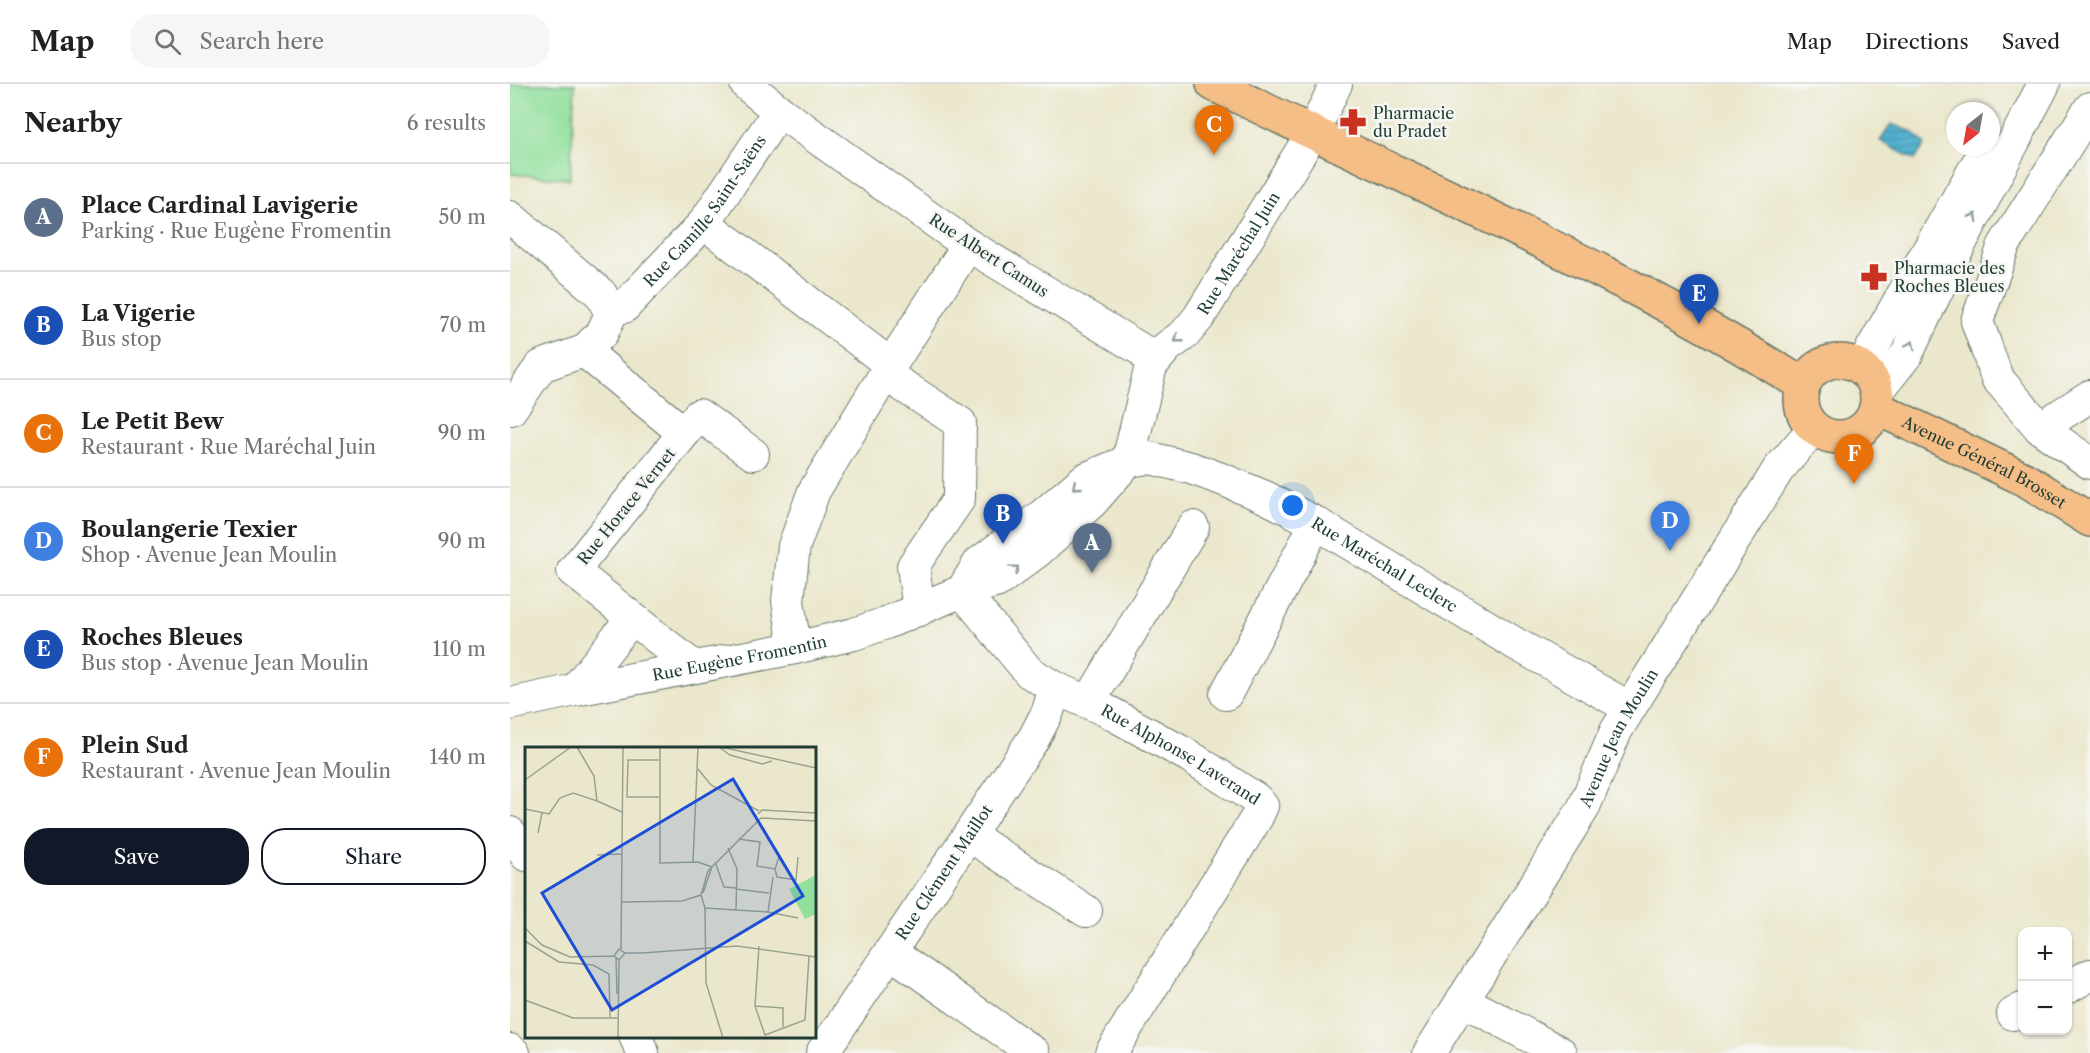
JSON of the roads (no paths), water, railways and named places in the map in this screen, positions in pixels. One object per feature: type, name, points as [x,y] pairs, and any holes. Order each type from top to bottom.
[{"type":"main road","points":[[1213,84],[1544,242],[1699,324],[1803,385]]},
{"type":"main road","points":[[1839,360],[1850,362],[1871,389],[1871,420],[1862,430],[1850,436],[1838,438],[1825,435],[1806,419],[1801,408],[1800,396],[1803,385],[1817,367],[1828,362],[1839,360]]},
{"type":"main road","name":"Avenue Général Brosset","points":[[1871,389],[2090,520]]},
{"type":"street","name":"Rue Albert Camus","points":[[746,84],[779,111],[968,245],[1145,352],[1152,366]]},
{"type":"street","name":"Rue Maréchal Juin","points":[[1152,366],[1167,347],[1185,334],[1199,317],[1313,132],[1336,84]]},
{"type":"street","points":[[2000,126],[2026,84]]},
{"type":"street","points":[[1935,263],[2044,84]]},
{"type":"street","points":[[2090,108],[2004,245],[1977,321],[1997,378],[2040,428],[2090,463]]},
{"type":"street","name":"Rue Camille Saint-Saëns","points":[[617,310],[704,223],[779,111]]},
{"type":"street","points":[[1871,389],[1907,354],[1935,263],[1984,156]]},
{"type":"street","points":[[510,217],[617,310],[602,333],[584,351],[542,366],[510,409]]},
{"type":"street","points":[[704,223],[888,370],[960,423],[959,499],[914,566],[919,610]]},
{"type":"street","points":[[795,648],[788,601],[794,546],[814,491],[968,245]]},
{"type":"street","name":"Rue Horace Vernet","points":[[584,351],[684,433]]},
{"type":"street","points":[[962,591],[979,563],[1044,514],[1085,478],[1128,461],[1152,366]]},
{"type":"street","points":[[2040,428],[2090,396]]},
{"type":"street","name":"Rue Horace Vernet","points":[[694,667],[573,571],[699,415],[753,454]]},
{"type":"street","name":"Avenue Jean Moulin","points":[[1429,1053],[1583,809],[1616,731],[1630,708],[1778,470],[1814,428]]},
{"type":"street","name":"Rue Maréchal Leclerc","points":[[1128,461],[1150,458],[1191,468],[1265,497],[1316,523],[1516,644],[1630,708]]},
{"type":"street","points":[[1226,694],[1316,523]]},
{"type":"street","points":[[1089,702],[1194,527]]},
{"type":"street","name":"Rue Eugène Fromentin","points":[[510,704],[855,634],[962,591]]},
{"type":"street","name":"Rue Alphonse Laverand","points":[[962,591],[1029,672],[1055,688],[1089,702],[1189,756],[1257,799],[1262,806],[1257,818],[1111,1053]]},
{"type":"street","points":[[575,690],[632,618]]},
{"type":"street","name":"Rue Clément Maillot","points":[[822,1053],[1034,738],[1048,711],[1055,688]]},
{"type":"street","points":[[969,835],[1086,911]]},
{"type":"street","points":[[890,952],[1034,1053]]},
{"type":"street","points":[[2072,984],[2090,975]]},
{"type":"street","points":[[1462,1000],[1561,1053]]},
{"type":"street","points":[[636,1038],[643,1053]]},
{"type":"street","points":[[510,1050],[514,1053]]},
{"type":"water","points":[[1891,124],[1913,132],[1925,144],[1915,160],[1880,141]]},
{"type":"place","name":"Pharmacie du Pradet","points":[[1353,122]]},
{"type":"place","name":"Le Petit Bew","points":[[1214,155]]},
{"type":"place","name":"Pharmacie des Roches Bleues","points":[[1874,277]]},
{"type":"place","name":"Roches Bleues","points":[[1699,324]]},
{"type":"place","name":"Plein Sud","points":[[1854,484]]},
{"type":"place","name":"La Vigerie","points":[[1003,544]]},
{"type":"place","name":"Boulangerie Texier","points":[[1670,551]]},
{"type":"place","name":"Place Cardinal Lavigerie","points":[[1092,573]]}]
